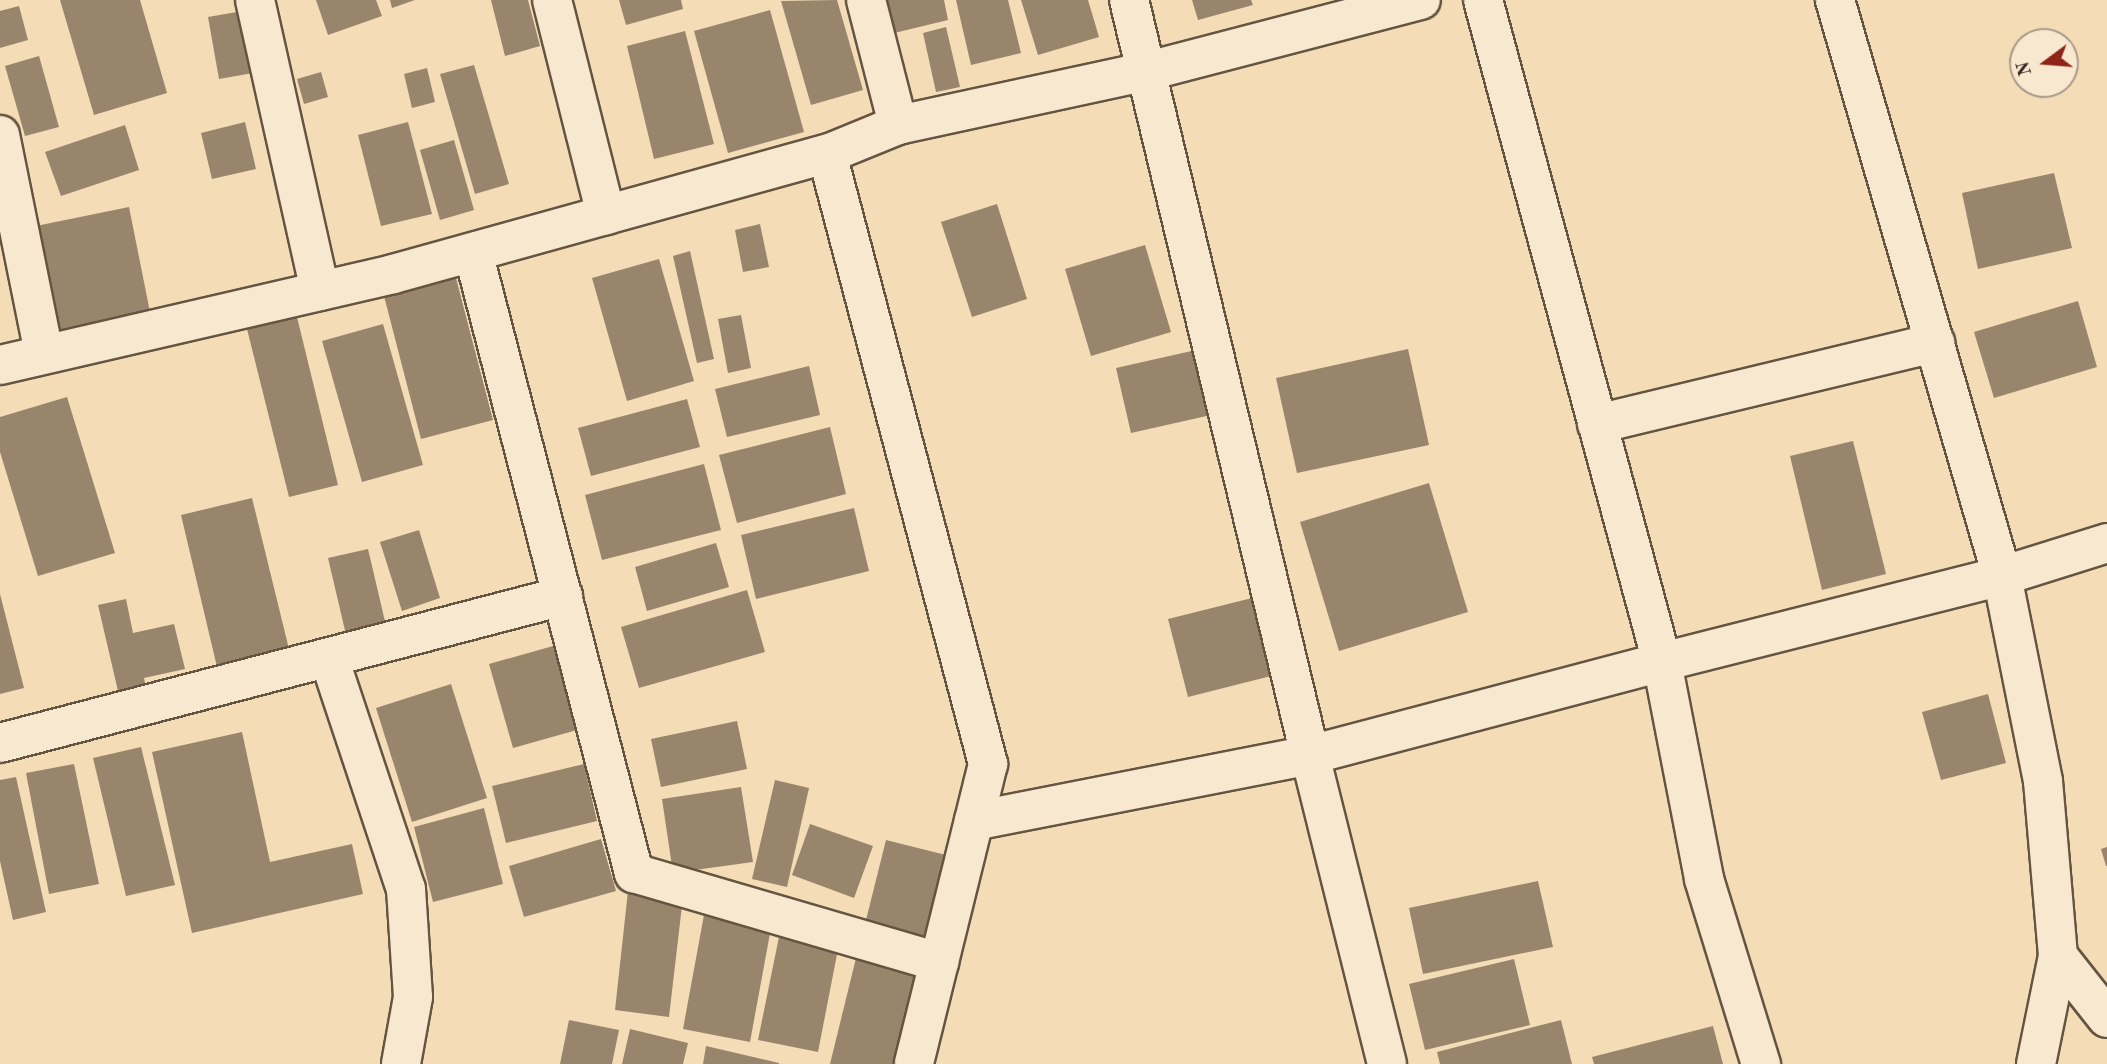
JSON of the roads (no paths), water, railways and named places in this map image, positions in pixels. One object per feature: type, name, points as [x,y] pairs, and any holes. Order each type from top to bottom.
[{"type":"street","points":[[255,0],[320,291]]},
{"type":"street","points":[[552,0],[606,215]]},
{"type":"street","points":[[866,0],[898,125]]},
{"type":"street","points":[[1129,0],[1144,72],[1387,1064]]},
{"type":"street","points":[[0,365],[320,291],[473,252],[827,154],[898,125],[1144,72],[1421,0]]},
{"type":"street","points":[[1483,0],[1662,662],[1704,879],[1761,1064]]},
{"type":"street","points":[[1835,0],[2002,576],[2043,781],[2057,956],[2036,1064]]},
{"type":"street","points":[[0,135],[44,354]]},
{"type":"street","points":[[827,154],[988,764],[914,1064]]},
{"type":"street","points":[[473,252],[634,873],[939,962]]},
{"type":"street","points":[[1597,424],[1935,343]]},
{"type":"street","points":[[974,821],[1310,755],[2002,576],[2107,543]]},
{"type":"street","points":[[0,743],[563,596]]},
{"type":"street","points":[[329,658],[406,889],[413,997],[401,1064]]},
{"type":"street","points":[[2057,956],[2107,1018]]}]
